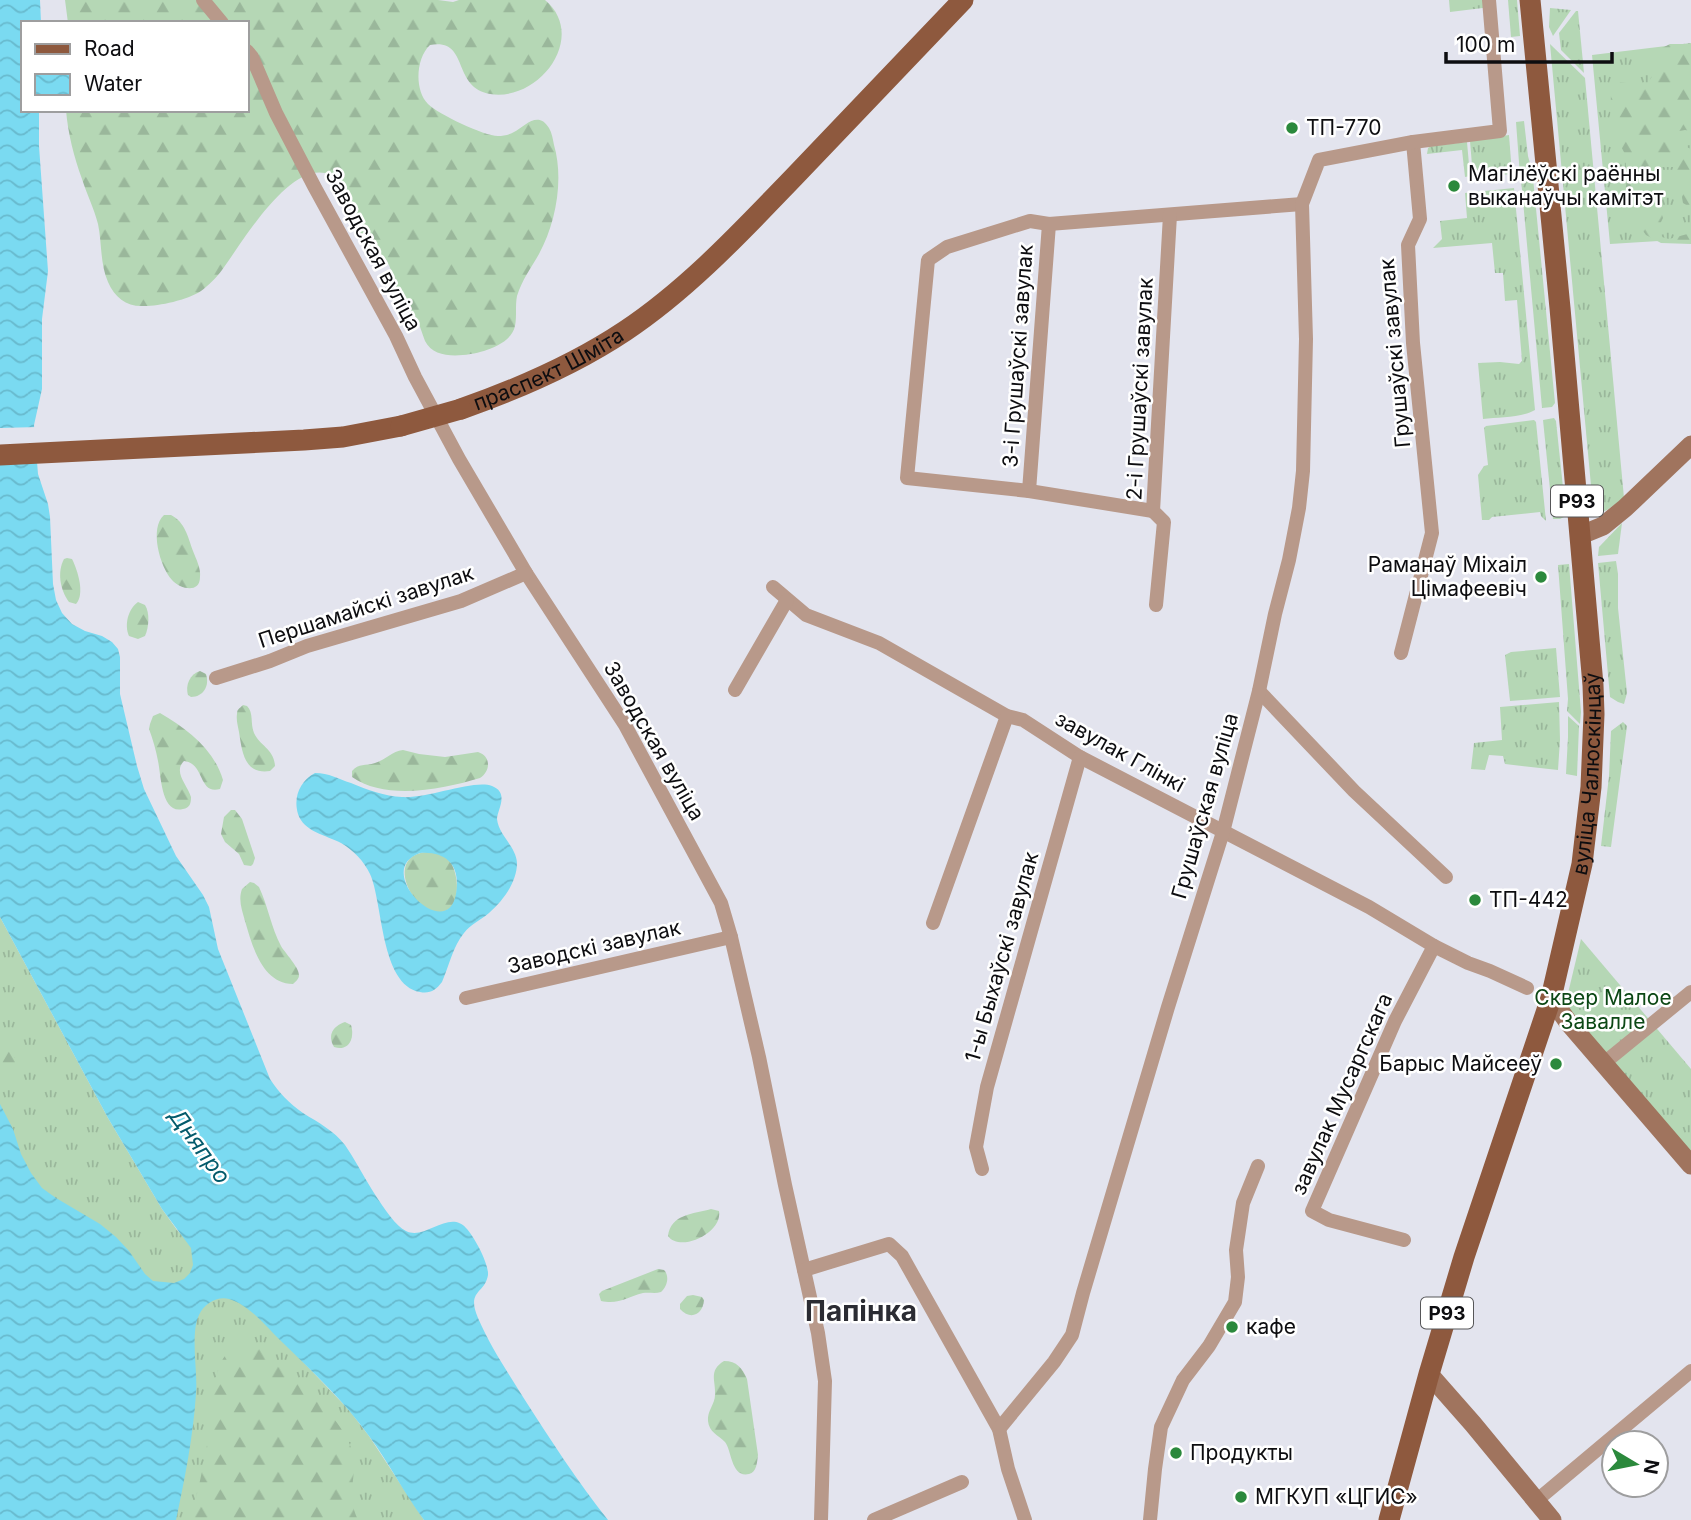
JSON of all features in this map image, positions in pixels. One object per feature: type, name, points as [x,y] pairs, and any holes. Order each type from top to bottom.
[{"type":"main road","name":"праспект Шміта","points":[[460,403],[591,338],[642,304],[704,252],[773,185],[947,0]]},
{"type":"main road","name":"праспект Шміта","points":[[0,442],[343,437],[460,403],[508,393],[545,377],[624,332],[705,266],[963,0]]},
{"type":"main road","name":"вуліца Чалюскінцаў","points":[[1389,1520],[1478,1210],[1551,998],[1582,864],[1591,787],[1593,685],[1530,0]]},
{"type":"main road","name":"праспект Шміта","points":[[0,455],[164,441]]},
{"type":"street","points":[[202,0],[220,21]]},
{"type":"street","points":[[1413,142],[1500,131],[1489,0]]},
{"type":"street","name":"Заводская вуліца","points":[[248,52],[276,113],[459,459],[526,573],[625,725],[721,903],[759,1057],[818,1333],[825,1381],[821,1520]]},
{"type":"street","name":"Грушаўская вуліца","points":[[999,1429],[1054,1362],[1072,1335],[1168,1007],[1223,832],[1259,691],[1292,547],[1303,471],[1306,339],[1302,204],[1320,160],[1413,142]]},
{"type":"street","name":"Грушаўскі завулак","points":[[1401,653],[1432,533],[1413,343],[1408,245],[1420,219],[1413,142]]},
{"type":"street","points":[[1153,510],[1029,491],[907,478],[928,260],[947,247],[1030,221],[1049,224],[1302,204]]},
{"type":"street","name":"2-і Грушаўскі завулак","points":[[1156,605],[1164,522],[1153,510],[1170,215]]},
{"type":"street","name":"3-і Грушаўскі завулак","points":[[1029,491],[1049,224]]},
{"type":"street","points":[[1581,535],[1603,526],[1625,508],[1691,445]]},
{"type":"street","name":"Першамайскі завулак","points":[[216,678],[307,646],[461,601],[526,573]]},
{"type":"street","name":"завулак Глінкі","points":[[773,586],[806,615],[879,643],[1007,716],[1023,720],[1080,757],[1369,906],[1434,946],[1527,988]]},
{"type":"street","points":[[735,690],[787,600]]},
{"type":"street","points":[[1259,691],[1354,791],[1446,877]]},
{"type":"street","points":[[933,923],[1007,716]]},
{"type":"street","name":"1-ы Быхаўскі завулак","points":[[982,1169],[976,1147],[987,1087],[1080,757]]},
{"type":"street","name":"Заводскі завулак","points":[[466,998],[731,937]]},
{"type":"street","name":"завулак Мусаргскага","points":[[1404,1240],[1329,1220],[1312,1211],[1395,1021],[1434,946]]},
{"type":"street","points":[[1604,1063],[1691,992]]},
{"type":"street","points":[[1551,998],[1568,1022],[1691,1165]]},
{"type":"street","points":[[1150,1520],[1161,1427],[1183,1380],[1209,1346],[1235,1302],[1238,1277],[1236,1250],[1243,1203],[1258,1166]]},
{"type":"street","points":[[804,1270],[890,1244],[902,1256],[999,1429],[1008,1469],[1025,1520]]},
{"type":"street","points":[[1536,1501],[1691,1371]]},
{"type":"street","points":[[1429,1374],[1552,1520]]},
{"type":"street","points":[[874,1520],[962,1482]]},
{"type":"green space","points":[[65,0],[545,0],[557,15],[562,31],[560,48],[541,77],[526,88],[508,94],[490,94],[478,90],[464,74],[451,49],[442,45],[430,45],[425,51],[419,74],[420,91],[428,104],[472,129],[504,136],[527,123],[540,120],[551,132],[557,158],[557,201],[545,242],[519,290],[515,326],[511,335],[493,347],[469,354],[443,354],[430,347],[417,319],[398,290],[387,261],[361,239],[345,189],[341,183],[325,173],[308,175],[291,185],[274,201],[257,220],[220,273],[201,291],[181,300],[158,305],[138,306],[122,300],[111,288],[105,275],[98,224],[74,154],[66,112],[248,112],[248,21],[68,21]]},
{"type":"green space","points":[[1449,0],[1491,0],[1491,7],[1450,12]]},
{"type":"green space","points":[[1508,0],[1517,0],[1520,36],[1511,37]]},
{"type":"green space","points":[[1550,8],[1571,10],[1553,36],[1549,27]]},
{"type":"green space","points":[[1576,11],[1584,73],[1561,50],[1559,33]]},
{"type":"green space","points":[[1691,43],[1691,239],[1610,244],[1592,55]]},
{"type":"green space","points":[[1550,44],[1585,78],[1624,498],[1602,512],[1595,511],[1593,507]]},
{"type":"green space","points":[[1670,44],[1691,44],[1691,131],[1674,132],[1675,142],[1691,149],[1691,208],[1683,203],[1678,175],[1673,167],[1660,167],[1654,179],[1663,218],[1658,236],[1669,239],[1691,233],[1691,244],[1661,243],[1646,235],[1635,220],[1624,199],[1627,179],[1625,154],[1610,120],[1611,94],[1620,82],[1648,83],[1655,71],[1656,51]]},
{"type":"green space","points":[[1524,121],[1533,175],[1520,176],[1516,122]]},
{"type":"green space","points":[[1509,135],[1512,174],[1473,177],[1470,141]]},
{"type":"green space","points":[[1467,142],[1470,176],[1465,177],[1462,150],[1427,154],[1431,146]]},
{"type":"green space","points":[[1533,178],[1555,403],[1552,407],[1542,408],[1521,179]]},
{"type":"green space","points":[[1514,188],[1535,410],[1517,416],[1483,419],[1478,363],[1519,364],[1522,361],[1517,300],[1505,301],[1503,273],[1495,273],[1492,243],[1433,248],[1442,239],[1440,221],[1467,218],[1465,193]]},
{"type":"green space","points":[[1554,418],[1566,516],[1560,519],[1553,519],[1543,420]]},
{"type":"green space","points":[[1534,420],[1546,521],[1540,512],[1482,520],[1478,475],[1484,466],[1488,465],[1484,428]]},
{"type":"green space","points":[[164,515],[171,515],[185,530],[199,567],[199,582],[193,588],[184,587],[172,580],[160,557],[157,529]]},
{"type":"green space","points":[[1622,523],[1618,554],[1598,556],[1599,547]]},
{"type":"green space","points":[[67,558],[72,559],[80,582],[79,600],[76,604],[69,602],[60,581],[62,564]]},
{"type":"green space","points":[[1616,561],[1627,693],[1624,704],[1610,697],[1598,563]]},
{"type":"green space","points":[[1569,564],[1580,724],[1567,711],[1558,565]]},
{"type":"green space","points":[[138,602],[145,605],[148,620],[145,636],[138,639],[129,636],[127,622],[129,613]]},
{"type":"green space","points":[[1556,648],[1560,697],[1510,701],[1505,655],[1511,652]]},
{"type":"green space","points":[[200,671],[206,674],[206,687],[199,695],[191,697],[187,691],[188,684],[191,677]]},
{"type":"green space","points":[[1559,702],[1558,770],[1505,764],[1503,756],[1489,755],[1485,770],[1471,769],[1474,743],[1502,740],[1500,707]]},
{"type":"green space","points":[[243,705],[247,706],[250,712],[254,733],[274,760],[275,766],[270,771],[255,769],[246,760],[241,747],[237,718],[238,710]]},
{"type":"green space","points":[[160,713],[206,749],[223,780],[220,789],[213,790],[204,783],[191,763],[184,761],[180,774],[191,797],[190,805],[185,808],[176,809],[170,806],[163,792],[149,729],[153,716]]},
{"type":"green space","points":[[1568,716],[1579,726],[1577,776],[1566,774]]},
{"type":"green space","points":[[1623,722],[1627,726],[1611,847],[1601,846],[1611,731]]},
{"type":"green space","points":[[403,750],[445,757],[478,752],[487,760],[488,768],[480,778],[415,791],[381,789],[352,777],[352,771],[357,767],[379,762]]},
{"type":"green space","points":[[231,810],[235,810],[242,819],[255,858],[251,866],[244,865],[239,854],[225,842],[221,834],[224,817]]},
{"type":"green space","points":[[428,852],[446,857],[455,872],[456,897],[449,909],[442,912],[431,911],[421,905],[407,884],[407,863],[414,855]]},
{"type":"green space","points":[[250,882],[259,887],[281,946],[298,972],[298,978],[293,984],[273,978],[255,951],[240,901],[242,889]]},
{"type":"green space","points":[[0,917],[108,1118],[162,1209],[177,1230],[349,1410],[424,1520],[0,1520]]},
{"type":"green space","name":"Сквер Малое Завалле","points":[[1581,939],[1691,1069],[1691,1158],[1564,1010]]},
{"type":"green space","points":[[345,1022],[351,1025],[350,1043],[344,1048],[334,1047],[332,1032]]},
{"type":"green space","points":[[0,1023],[11,1046],[15,1063],[14,1070],[9,1075],[0,1078]]},
{"type":"green space","points":[[711,1209],[719,1211],[718,1219],[708,1233],[700,1238],[682,1242],[674,1241],[668,1236],[673,1223],[678,1219]]},
{"type":"green space","points":[[658,1269],[664,1270],[667,1275],[661,1292],[643,1293],[618,1301],[601,1301],[599,1294],[602,1291]]},
{"type":"green space","points":[[687,1296],[702,1297],[703,1305],[696,1314],[688,1315],[680,1309],[680,1304]]},
{"type":"green space","points":[[246,1344],[262,1348],[271,1355],[326,1409],[341,1429],[352,1450],[352,1500],[358,1520],[191,1520],[206,1449],[218,1371],[228,1353]]},
{"type":"green space","points":[[724,1361],[738,1366],[747,1379],[758,1455],[755,1469],[749,1474],[743,1474],[735,1468],[725,1442],[712,1431],[708,1421],[715,1398],[714,1372]]},
{"type":"water","name":"Дняпро","points":[[0,0],[40,0],[41,21],[21,21],[21,112],[39,112],[48,271],[42,319],[42,389],[34,425],[38,474],[50,517],[56,600],[62,613],[72,624],[102,636],[118,649],[120,694],[144,789],[176,856],[209,907],[218,949],[270,1079],[293,1105],[326,1127],[345,1145],[398,1226],[413,1233],[452,1222],[466,1228],[480,1250],[488,1270],[486,1281],[474,1302],[483,1328],[543,1428],[608,1520],[424,1520],[376,1446],[339,1399],[251,1312],[237,1302],[224,1298],[208,1304],[201,1311],[196,1323],[195,1410],[176,1520],[0,1520],[0,1104],[13,1129],[21,1154],[42,1188],[116,1237],[153,1281],[174,1283],[184,1279],[193,1265],[191,1248],[162,1209],[108,1118],[0,917]]},
{"type":"water","points":[[315,773],[325,774],[376,792],[402,797],[474,785],[492,786],[500,793],[498,825],[516,857],[515,877],[499,903],[460,938],[442,982],[432,991],[420,992],[407,986],[397,975],[385,941],[370,874],[361,860],[341,843],[310,829],[301,820],[297,796]],"holes":[[[420,853],[430,853],[450,862],[456,875],[456,894],[450,908],[440,912],[428,908],[416,899],[407,887],[404,874],[407,862]]]},
{"type":"pier","points":[[38,427],[40,461],[0,463],[0,428]]},
{"type":"place","name":"ТП-770","points":[[1292,128]]},
{"type":"place","name":"Магілёўскі раённы выканаўчы камітэт","points":[[1454,186]]},
{"type":"place","name":"Раманаў Міхаіл Цімафеевіч","points":[[1541,577]]},
{"type":"place","name":"ТП-442","points":[[1475,900]]},
{"type":"place","name":"Барыс Майсееў","points":[[1556,1064]]},
{"type":"place","name":"кафе","points":[[1232,1327]]},
{"type":"place","name":"Продукты","points":[[1176,1453]]},
{"type":"place","name":"МГКУП «ЦГИС»","points":[[1241,1497]]},
{"type":"district","name":"Папінка","points":[[861,1311]]}]
